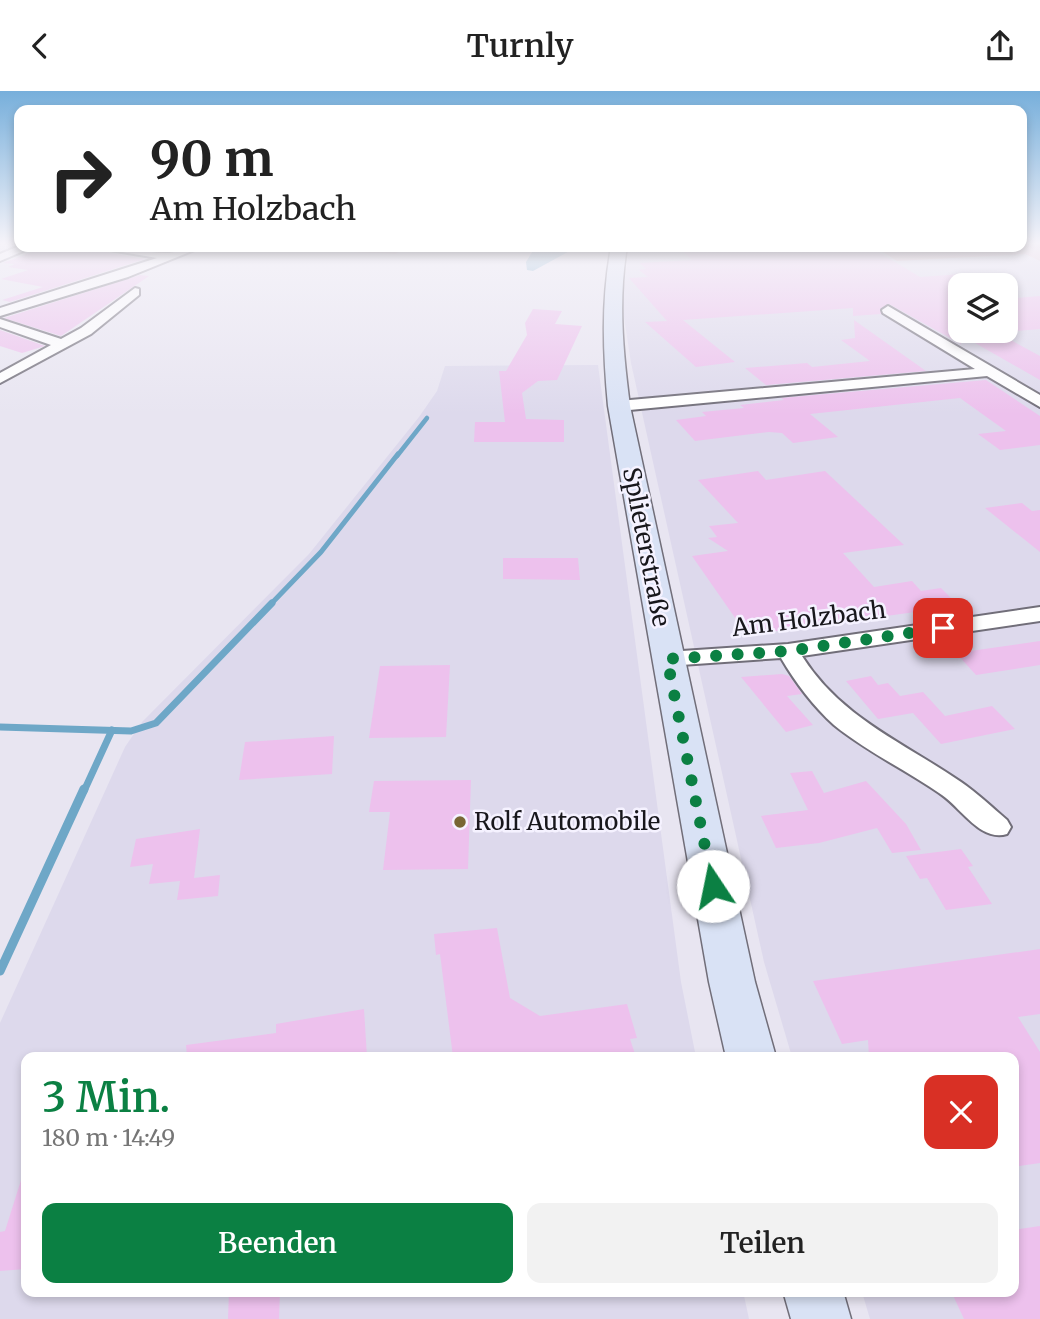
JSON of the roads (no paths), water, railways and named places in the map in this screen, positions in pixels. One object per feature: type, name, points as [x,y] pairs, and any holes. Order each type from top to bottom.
[{"type":"street","points":[[0,311],[37,299]]},
{"type":"street","points":[[0,379],[86,331],[126,299]]},
{"type":"street","name":"Splieterstraße","points":[[611,299],[611,334],[619,406],[732,982],[750,1052]]},
{"type":"street","points":[[888,310],[1040,402]]},
{"type":"street","points":[[0,323],[62,344]]},
{"type":"street","points":[[619,406],[987,372]]},
{"type":"street","name":"Am Holzbach","points":[[667,659],[788,651],[1040,614]]},
{"type":"street","points":[[788,651],[802,674],[843,719],[954,790],[997,827]]},
{"type":"street","points":[[815,1297],[821,1319]]},
{"type":"waterway","points":[[397,456],[427,418]]},
{"type":"waterway","points":[[270,605],[321,552],[398,454]]},
{"type":"waterway","points":[[112,730],[131,731],[156,723],[272,603]]},
{"type":"waterway","points":[[0,727],[112,730]]},
{"type":"waterway","points":[[84,791],[112,730]]},
{"type":"waterway","points":[[0,971],[84,789]]},
{"type":"place","name":"Rolf Automobile","points":[[460,822]]}]
